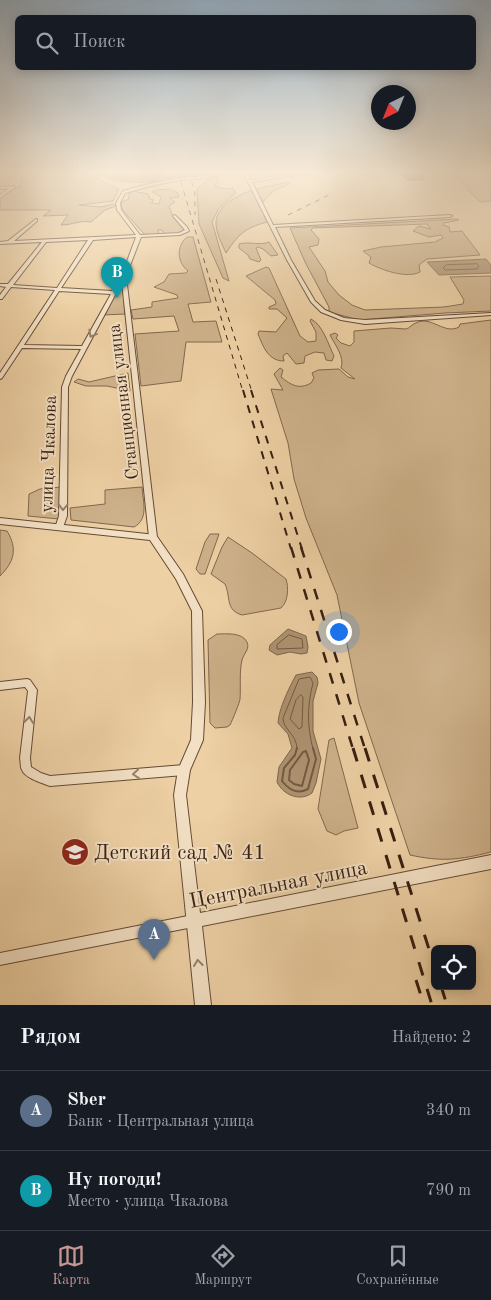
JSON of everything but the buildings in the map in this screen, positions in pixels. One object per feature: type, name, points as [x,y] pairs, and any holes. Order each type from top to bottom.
[{"type":"street","points":[[126,219],[139,236]]},
{"type":"street","points":[[0,243],[180,234],[187,231],[177,219]]},
{"type":"street","points":[[269,219],[313,302],[323,311],[335,317],[365,322],[491,314]]},
{"type":"street","points":[[272,226],[398,219]]},
{"type":"street","points":[[9,243],[36,220]]},
{"type":"street","name":"улица Чкалова","points":[[59,528],[63,516],[65,387],[114,294],[122,285],[139,236]]},
{"type":"street","points":[[0,377],[91,239]]},
{"type":"street","points":[[0,298],[45,241]]},
{"type":"street","points":[[0,285],[114,294]]},
{"type":"street","name":"Станционная улица","points":[[122,285],[153,536]]},
{"type":"street","points":[[21,346],[84,348]]},
{"type":"street","points":[[0,521],[142,537],[153,536],[180,577],[197,611],[199,702],[197,740],[184,770],[180,795],[204,1005]]},
{"type":"street","points":[[0,686],[27,683],[33,690],[25,758],[26,769],[38,777],[50,782],[184,770]]},
{"type":"street","points":[[416,877],[491,862]]},
{"type":"street","name":"Центральная улица","points":[[0,959],[416,877]]},
{"type":"shaded area","points":[[65,219],[95,219],[91,222],[61,225]]},
{"type":"shaded area","points":[[131,219],[175,219],[186,231],[180,234],[164,234],[162,230],[158,230],[159,235],[145,235]]},
{"type":"shaded area","points":[[199,219],[214,219],[212,222],[229,281],[223,278],[199,224]]},
{"type":"shaded area","points":[[217,219],[266,219],[267,222],[242,233],[226,253],[217,231]]},
{"type":"shaded area","points":[[458,219],[443,225],[449,227],[450,232],[462,231],[480,255],[427,259],[419,265],[420,272],[415,274],[394,273],[374,266],[369,263],[371,257],[363,251],[381,247],[435,242],[443,238],[441,235],[429,237],[413,231],[419,226],[431,229],[427,224],[313,228],[311,230],[319,239],[318,245],[309,247],[325,271],[328,282],[339,295],[352,305],[365,310],[444,307],[463,304],[464,300],[450,277],[491,276],[491,311],[359,320],[329,312],[329,307],[306,264],[290,228]]},
{"type":"shaded area","points":[[187,237],[193,237],[211,302],[188,304],[193,322],[216,321],[222,342],[186,342],[181,381],[141,386],[135,334],[179,331],[174,316],[133,319],[131,310],[152,307],[152,302],[178,298],[177,295],[154,287],[164,282],[169,274],[186,273],[188,271],[184,267],[179,254],[181,245]]},
{"type":"shaded area","points":[[269,242],[278,255],[271,256],[258,247],[256,248],[261,260],[259,262],[250,259],[239,248],[239,244],[262,244]]},
{"type":"shaded area","points":[[266,267],[269,268],[300,336],[308,342],[316,341],[316,332],[310,321],[311,319],[315,322],[322,330],[334,356],[332,361],[326,360],[324,353],[315,352],[305,356],[304,363],[296,364],[287,353],[283,356],[284,361],[270,356],[267,352],[258,334],[259,331],[276,332],[287,318],[277,309],[269,309],[269,307],[276,304],[275,300],[246,276]]},
{"type":"shaded area","points":[[119,287],[123,288],[125,314],[103,315]]},
{"type":"shaded area","points":[[491,320],[491,852],[469,857],[432,859],[410,855],[359,703],[337,595],[306,518],[294,479],[288,443],[271,389],[283,390],[274,374],[280,368],[283,370],[281,377],[299,386],[311,383],[314,378],[312,373],[318,370],[339,369],[348,377],[355,379],[341,368],[341,355],[330,335],[335,333],[338,335],[336,338],[341,343],[350,346],[354,342],[354,331],[391,328],[406,329],[422,321],[453,329],[459,327],[460,324]]},
{"type":"shaded area","points":[[128,373],[130,391],[107,386],[86,386],[74,382],[78,379],[89,382]]},
{"type":"shaded area","points":[[61,487],[59,519],[28,516],[29,494],[40,489]]},
{"type":"shaded area","points":[[142,487],[143,515],[139,524],[134,527],[71,520],[70,508],[105,504],[105,490]]},
{"type":"shaded area","points":[[0,530],[7,531],[13,544],[13,555],[9,566],[0,576]]},
{"type":"shaded area","points":[[210,534],[219,534],[205,574],[200,574],[196,569],[205,542]]},
{"type":"shaded area","points":[[228,537],[286,579],[287,595],[281,608],[242,615],[233,610],[225,584],[211,574]]},
{"type":"shaded area","points":[[217,634],[234,634],[245,639],[248,647],[242,660],[240,699],[236,712],[230,725],[215,728],[210,723],[208,640]]},
{"type":"shaded area","points":[[334,738],[358,828],[336,835],[327,831],[318,809],[329,740]]},
{"type":"water","points":[[486,259],[491,265],[491,273],[439,275],[427,262]]},
{"type":"water","points":[[288,629],[306,636],[307,653],[290,652],[277,655],[269,650],[270,645]]},
{"type":"water","points":[[312,672],[317,677],[318,683],[313,701],[313,731],[321,759],[312,793],[307,796],[297,797],[288,794],[277,782],[279,767],[292,748],[288,734],[278,723],[282,705],[296,675]]},
{"type":"railway","points":[[192,219],[243,392]]},
{"type":"railway","points":[[216,279],[252,392]]},
{"type":"railway","points":[[243,390],[291,549]]},
{"type":"railway","points":[[251,390],[302,549]]},
{"type":"railway","points":[[291,547],[353,749]]},
{"type":"railway","points":[[301,547],[365,749]]},
{"type":"railway","points":[[353,748],[432,1005]]},
{"type":"railway","points":[[365,748],[431,955]]},
{"type":"railway","points":[[416,980],[424,1005]]},
{"type":"railway","points":[[442,990],[447,1005]]},
{"type":"place","name":"Ну погоди!","points":[[117,298]]},
{"type":"place","name":"Детский сад № 41","points":[[75,852]]},
{"type":"place","name":"Sber","points":[[154,960]]}]
